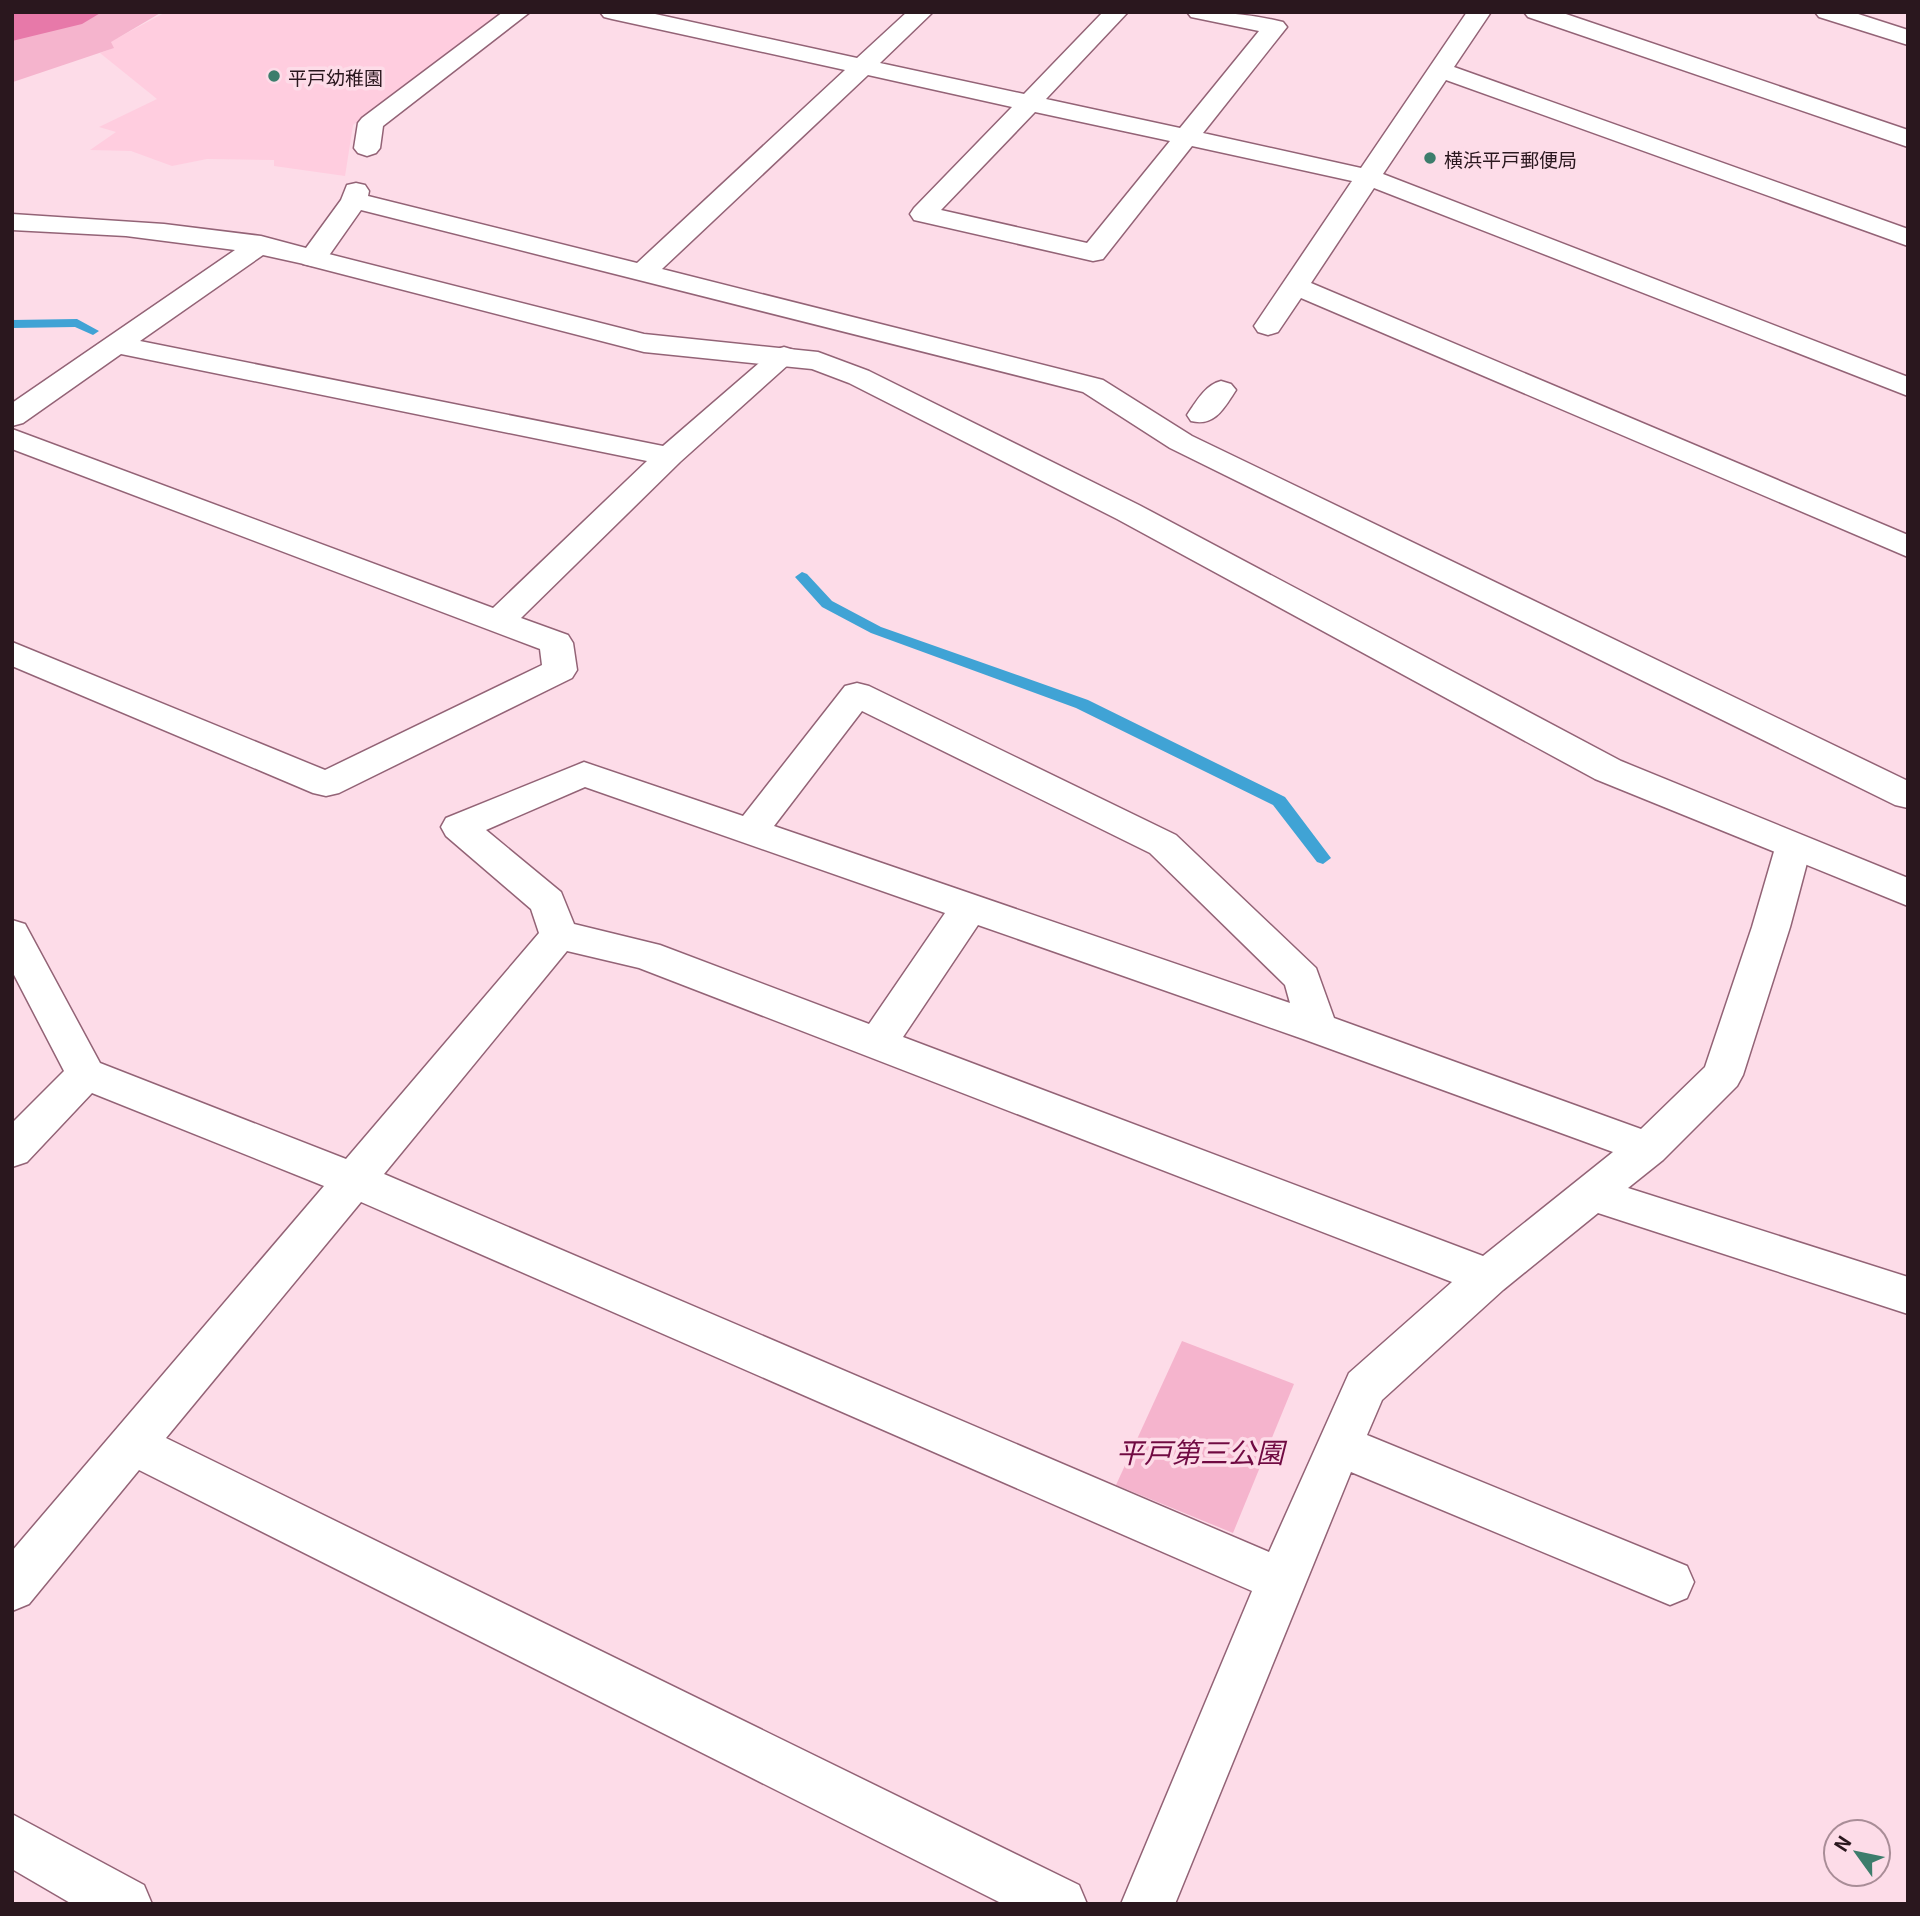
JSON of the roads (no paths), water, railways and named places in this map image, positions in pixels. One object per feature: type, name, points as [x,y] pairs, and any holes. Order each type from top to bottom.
[{"type":"street","points":[[367,148],[371,123],[518,12]]},
{"type":"street","points":[[612,12],[677,19],[863,67],[1368,177],[1908,387]]},
{"type":"street","points":[[642,273],[922,12]]},
{"type":"street","points":[[1116,12],[923,214],[1093,253],[1275,27],[1199,12]]},
{"type":"street","points":[[1268,326],[1479,12]]},
{"type":"street","points":[[1536,12],[1908,139]]},
{"type":"street","points":[[1827,12],[1908,38]]},
{"type":"street","points":[[1441,70],[1908,239]]},
{"type":"street","points":[[313,258],[355,195],[642,273],[1093,386],[1184,440],[1908,796]]},
{"type":"street","points":[[12,222],[125,226],[261,244],[644,343],[818,361],[859,377],[1128,512],[1608,770],[1908,893]]},
{"type":"street","points":[[12,417],[261,244]]},
{"type":"street","points":[[1295,286],[1908,547]]},
{"type":"street","points":[[118,345],[669,456]]},
{"type":"street","points":[[499,621],[669,456],[784,356]]},
{"type":"street","points":[[1184,440],[1221,390]]},
{"type":"street","points":[[12,438],[556,643],[560,670],[326,784],[12,653]]},
{"type":"street","points":[[750,832],[857,694],[1163,844],[1302,978],[1317,1028]]},
{"type":"street","points":[[559,935],[548,902],[459,827],[584,775],[1317,1028],[1648,1148]]},
{"type":"street","points":[[1148,1904],[1365,1387],[1488,1277],[1648,1148],[1723,1075],[1771,927],[1793,848]]},
{"type":"street","points":[[878,1043],[969,908]]},
{"type":"street","points":[[12,933],[86,1074],[354,1180],[1282,1580]]},
{"type":"street","points":[[559,935],[646,955],[1488,1277]]},
{"type":"street","points":[[12,1588],[559,935]]},
{"type":"street","points":[[12,1150],[86,1074]]},
{"type":"street","points":[[1593,1194],[1908,1296]]},
{"type":"street","points":[[132,1444],[1060,1904]]},
{"type":"street","points":[[1339,1445],[1670,1581]]},
{"type":"street","points":[[12,1840],[125,1904]]},
{"type":"waterway","points":[[12,324],[77,323],[93,331]]},
{"type":"waterway","points":[[802,577],[827,604],[876,630],[1082,704],[1279,801],[1323,858]]},
{"type":"place","name":"平戸幼稚園","points":[[274,76]]},
{"type":"place","name":"横浜平戸郵便局","points":[[1430,158]]},
{"type":"park label","name":"平戸第三公園","points":[[1200,1451]]}]
